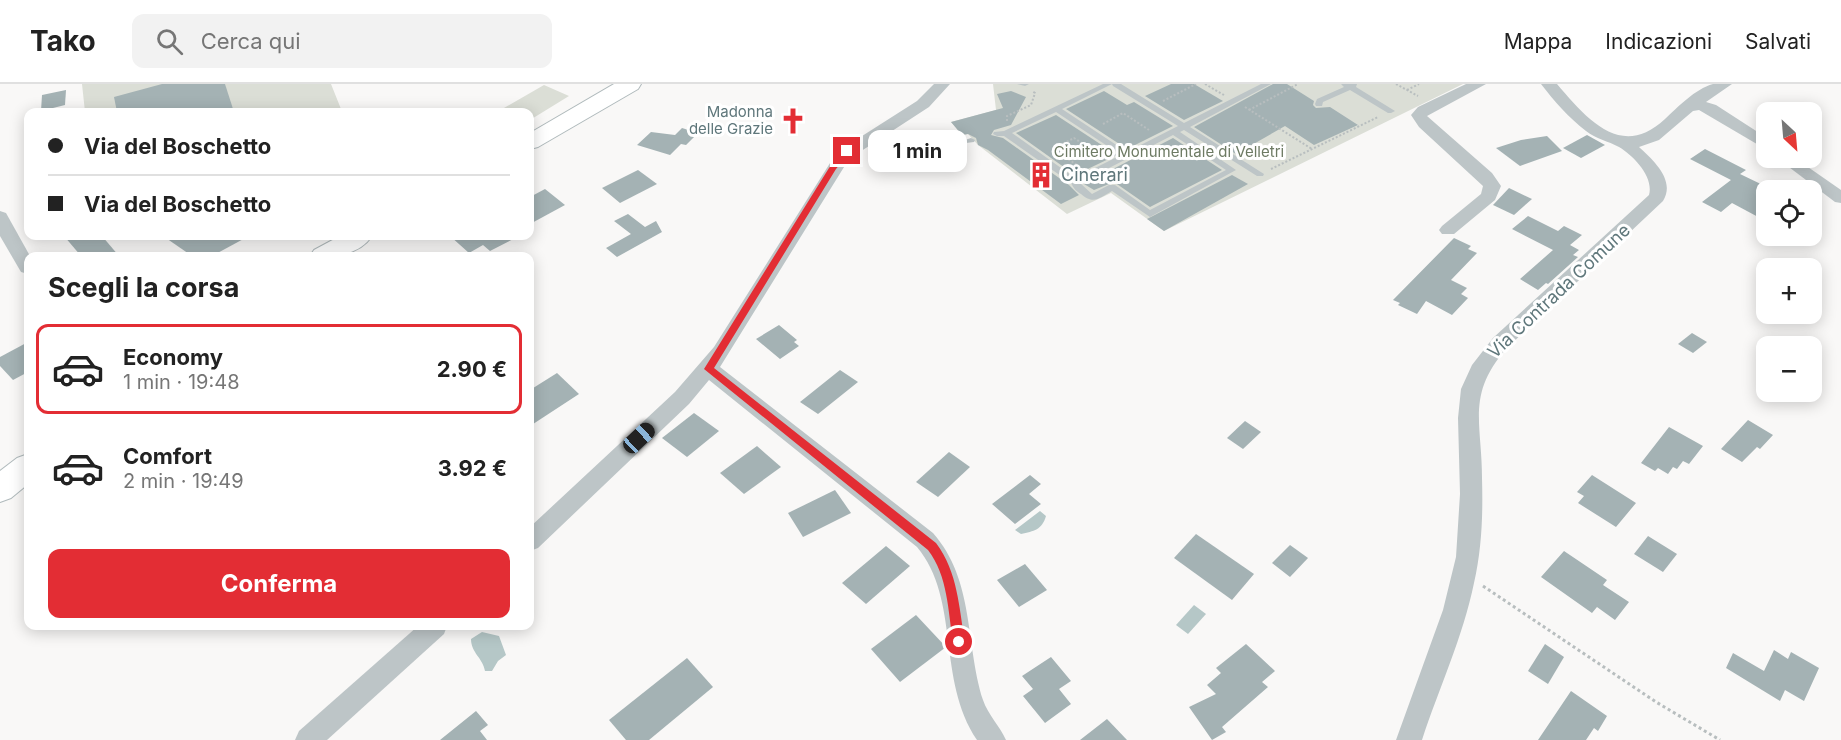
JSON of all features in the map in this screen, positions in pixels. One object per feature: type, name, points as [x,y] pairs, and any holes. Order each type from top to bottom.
[{"type":"main road","points":[[534,140],[630,84]]},
{"type":"main road","points":[[330,252],[352,240]]},
{"type":"main road","points":[[0,489],[24,470]]},
{"type":"street","points":[[534,537],[682,398],[709,369],[839,160],[854,146],[927,100],[942,84]]},
{"type":"street","points":[[1448,230],[1489,196],[1492,186],[1486,177],[1425,124],[1419,116],[1424,110],[1478,84]]},
{"type":"street","points":[[1549,84],[1569,110],[1583,123],[1598,132],[1623,141],[1637,141],[1652,137],[1687,107],[1724,84]]},
{"type":"street","points":[[1687,107],[1700,105],[1710,108],[1756,138]]},
{"type":"street","name":"Via Contrada Comune","points":[[1409,740],[1464,573],[1470,532],[1469,403],[1473,382],[1486,360],[1500,343],[1657,197],[1660,189],[1656,178],[1623,141]]},
{"type":"street","points":[[1799,168],[1841,198]]},
{"type":"street","points":[[0,217],[24,262]]},
{"type":"street","points":[[709,369],[925,540],[937,552],[949,578],[969,698],[978,720],[993,740]]},
{"type":"street","points":[[308,740],[431,630]]},
{"type":"lane","points":[[1001,133],[1109,84]]},
{"type":"lane","points":[[1116,84],[1260,174]]},
{"type":"lane","points":[[1075,182],[1267,84]]},
{"type":"lane","points":[[1319,105],[1320,101],[1351,85],[1391,111]]},
{"type":"lane","points":[[1057,109],[1126,155]]},
{"type":"lane","points":[[1001,133],[1075,182],[1077,187],[1091,198],[1112,187],[1150,214],[1232,170],[1173,131]]},
{"type":"path","points":[[1001,133],[1007,116],[1031,105],[1035,93],[1023,84]]},
{"type":"path","points":[[1152,106],[1196,84]]},
{"type":"path","points":[[1205,84],[1312,149]]},
{"type":"path","points":[[1249,110],[1298,84]]},
{"type":"path","points":[[1260,174],[1420,97],[1396,84]]},
{"type":"path","points":[[1407,90],[1419,84]]},
{"type":"path","points":[[1140,148],[1102,124],[1123,113],[1161,137]]},
{"type":"path","points":[[1274,125],[1279,123]]},
{"type":"path","points":[[1287,133],[1292,131]]},
{"type":"path","points":[[1089,174],[1053,149],[1074,138],[1111,163]]},
{"type":"path","points":[[1301,141],[1305,140]]},
{"type":"path","points":[[1464,573],[1626,683],[1720,740]]},
{"type":"green space","points":[[82,84],[331,84],[341,108],[85,108]]},
{"type":"green space","name":"Cimitero Monumentale di Velletri","points":[[993,84],[1463,84],[1164,231],[1111,193],[1067,214],[978,145],[968,134],[962,135],[951,122],[996,110]]},
{"type":"green space","points":[[544,85],[569,96],[534,118],[534,108],[504,108]]},
{"type":"shaded area","points":[[1040,511],[1046,516],[1040,527],[1021,534],[1015,530]]},
{"type":"shaded area","points":[[1194,605],[1206,614],[1188,634],[1176,625]]},
{"type":"shaded area","points":[[482,632],[499,636],[506,655],[498,661],[492,671],[485,671],[472,644],[471,639]]},
{"type":"building","points":[[162,84],[225,84],[233,108],[116,108],[114,97]]},
{"type":"building","points":[[1171,84],[1194,84],[1223,101],[1184,120],[1145,96]]},
{"type":"building","points":[[1273,84],[1287,84],[1314,101],[1313,105],[1316,108],[1330,107],[1358,125],[1314,145],[1285,126],[1236,154],[1194,127]]},
{"type":"building","points":[[66,90],[65,105],[41,108],[42,95]]},
{"type":"building","points":[[1011,91],[1026,97],[1011,125],[994,130],[991,135],[1003,138],[1069,185],[1079,195],[1061,204],[978,145],[976,138],[968,134],[962,135],[951,122],[1003,108],[997,94]]},
{"type":"building","points":[[1104,91],[1127,105],[1134,102],[1173,126],[1127,149],[1066,109]]},
{"type":"building","points":[[1056,115],[1117,155],[1075,175],[1016,133]]},
{"type":"building","points":[[682,128],[698,133],[686,145],[681,144],[670,155],[637,145],[651,132],[675,135]]},
{"type":"building","points":[[1587,135],[1605,145],[1581,158],[1563,148]]},
{"type":"building","points":[[1547,136],[1562,151],[1520,166],[1496,148],[1521,140]]},
{"type":"building","points":[[1173,138],[1222,170],[1150,207],[1114,182],[1094,190],[1084,184]]},
{"type":"building","points":[[1705,149],[1746,170],[1740,174],[1756,182],[1756,216],[1732,203],[1721,212],[1702,202],[1731,180],[1690,159]]},
{"type":"building","points":[[638,170],[657,184],[620,203],[602,188]]},
{"type":"building","points":[[1232,175],[1248,184],[1164,231],[1147,219]]},
{"type":"building","points":[[1509,188],[1532,199],[1514,215],[1493,205]]},
{"type":"building","points":[[545,189],[565,205],[534,222],[534,195]]},
{"type":"building","points":[[628,214],[645,227],[656,221],[662,232],[617,257],[606,248],[631,234],[614,221]]},
{"type":"building","points":[[1528,216],[1558,231],[1564,226],[1582,235],[1570,245],[1579,250],[1573,255],[1578,257],[1538,290],[1520,279],[1553,250],[1512,229]]},
{"type":"building","points":[[1454,238],[1471,246],[1468,249],[1477,253],[1451,280],[1467,288],[1461,294],[1468,298],[1452,315],[1426,301],[1417,314],[1398,305],[1400,303],[1393,300]]},
{"type":"building","points":[[67,240],[105,240],[116,252],[78,252]]},
{"type":"building","points":[[169,240],[242,240],[219,252],[186,252]]},
{"type":"building","points":[[454,240],[511,240],[490,251],[483,245],[468,252]]},
{"type":"building","points":[[779,325],[797,340],[794,342],[799,346],[780,359],[756,339]]},
{"type":"building","points":[[1692,333],[1707,342],[1693,353],[1678,344]]},
{"type":"building","points":[[24,344],[24,374],[13,380],[0,366],[0,357]]},
{"type":"building","points":[[840,370],[858,382],[818,414],[800,402]]},
{"type":"building","points":[[557,373],[579,394],[534,423],[534,387]]},
{"type":"building","points":[[694,413],[719,431],[687,457],[662,438]]},
{"type":"building","points":[[1748,420],[1773,435],[1760,449],[1757,447],[1742,462],[1721,449]]},
{"type":"building","points":[[1245,421],[1261,432],[1243,449],[1227,438]]},
{"type":"building","points":[[1669,427],[1703,446],[1689,464],[1683,461],[1677,469],[1673,467],[1668,474],[1658,468],[1655,471],[1641,463]]},
{"type":"building","points":[[757,446],[781,467],[744,494],[720,473]]},
{"type":"building","points":[[949,452],[970,467],[938,497],[916,482]]},
{"type":"building","points":[[1030,475],[1041,484],[1029,494],[1041,504],[1015,524],[992,504]]},
{"type":"building","points":[[1592,475],[1636,503],[1616,527],[1578,503],[1584,496],[1577,492]]},
{"type":"building","points":[[835,490],[851,513],[803,537],[788,513]]},
{"type":"building","points":[[1196,534],[1254,574],[1232,600],[1174,558]]},
{"type":"building","points":[[1648,536],[1677,554],[1663,572],[1634,554]]},
{"type":"building","points":[[1290,545],[1308,558],[1290,577],[1272,563]]},
{"type":"building","points":[[886,546],[910,566],[866,604],[842,583]]},
{"type":"building","points":[[1564,551],[1607,580],[1603,585],[1629,602],[1615,620],[1597,607],[1592,613],[1541,577]]},
{"type":"building","points":[[1025,564],[1047,590],[1019,607],[997,580]]},
{"type":"building","points":[[916,615],[946,647],[900,682],[871,649]]},
{"type":"building","points":[[1246,644],[1275,671],[1262,682],[1268,687],[1222,727],[1226,732],[1212,740],[1189,707],[1216,694],[1207,685],[1221,673],[1216,668]]},
{"type":"building","points":[[1545,644],[1564,657],[1548,684],[1528,671]]},
{"type":"building","points":[[1774,650],[1788,659],[1791,652],[1819,668],[1804,701],[1785,690],[1780,701],[1726,668],[1733,653],[1764,671]]},
{"type":"building","points":[[1051,657],[1071,681],[1059,689],[1071,704],[1045,723],[1023,696],[1033,689],[1022,676]]},
{"type":"building","points":[[687,658],[713,687],[649,740],[626,740],[609,720]]},
{"type":"building","points":[[1571,691],[1607,716],[1598,731],[1594,728],[1586,740],[1538,740]]},
{"type":"building","points":[[476,711],[488,725],[480,731],[487,740],[440,740]]},
{"type":"building","points":[[1107,719],[1127,740],[1080,740]]},
{"type":"place","name":"Madonna delle Grazie","points":[[793,121]]},
{"type":"place","name":"Cinerari","points":[[1041,175]]},
{"type":"route","points":[[847,151],[833,168],[709,369],[932,547],[941,558],[949,578],[959,642]]}]
